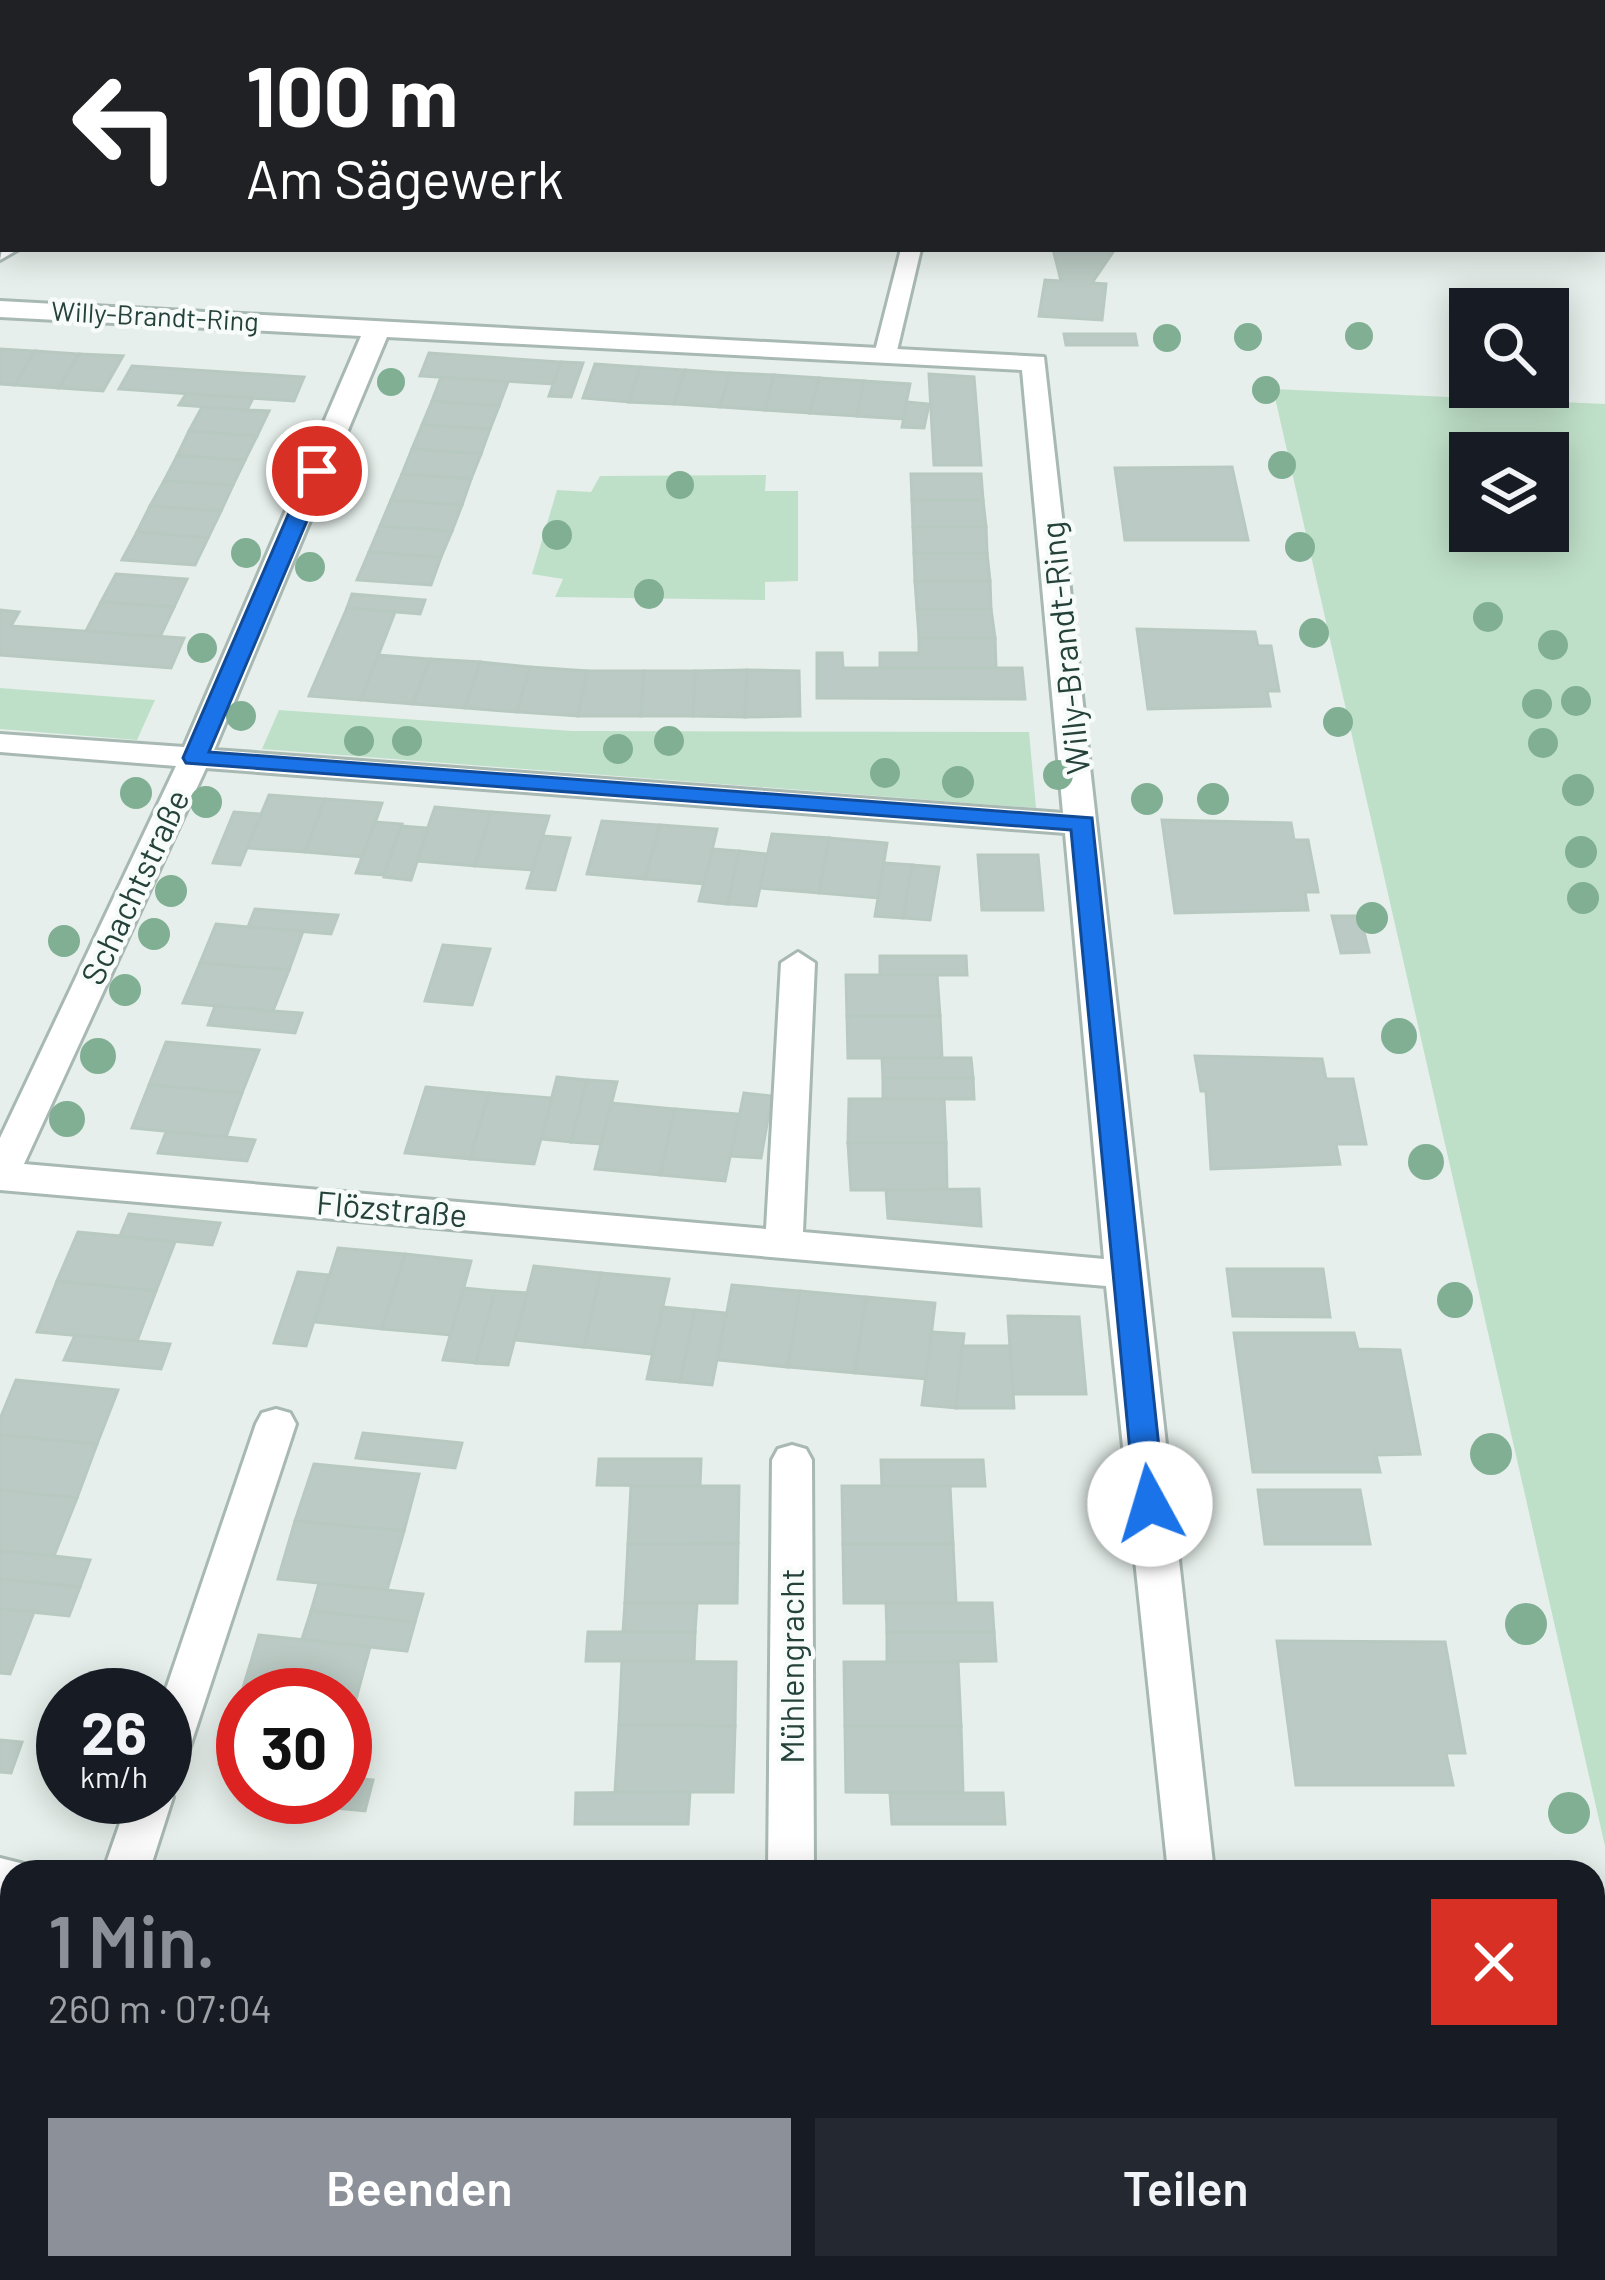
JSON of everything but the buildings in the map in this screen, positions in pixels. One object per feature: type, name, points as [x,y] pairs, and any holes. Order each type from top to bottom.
[{"type":"street","name":"Willy-Brandt-Ring","points":[[0,309],[1036,363],[1124,1274],[1190,1860]]},
{"type":"street","name":"Schachtstraße","points":[[0,1176],[195,758],[377,329]]},
{"type":"street","points":[[0,743],[1083,824]]},
{"type":"street","points":[[784,1244],[798,963]]},
{"type":"street","name":"Flözstraße","points":[[0,1176],[1124,1274]]},
{"type":"street","points":[[192,1676],[277,1424]]},
{"type":"street","name":"Mühlengracht","points":[[791,1860],[792,1460]]},
{"type":"street","points":[[130,1860],[142,1824]]},
{"type":"lane","points":[[885,355],[910,252]]},
{"type":"green space","points":[[1273,389],[1449,397],[1449,408],[1605,404],[1605,1846]]},
{"type":"green space","points":[[766,475],[765,491],[798,491],[798,581],[765,582],[765,600],[555,597],[563,579],[532,574],[557,490],[591,492],[600,476]]},
{"type":"green space","points":[[0,688],[155,700],[137,740],[0,729]]},
{"type":"green space","points":[[279,710],[572,731],[1029,732],[1036,808],[262,749]]},
{"type":"route","points":[[317,471],[195,758],[1083,824],[1150,1504]]}]
